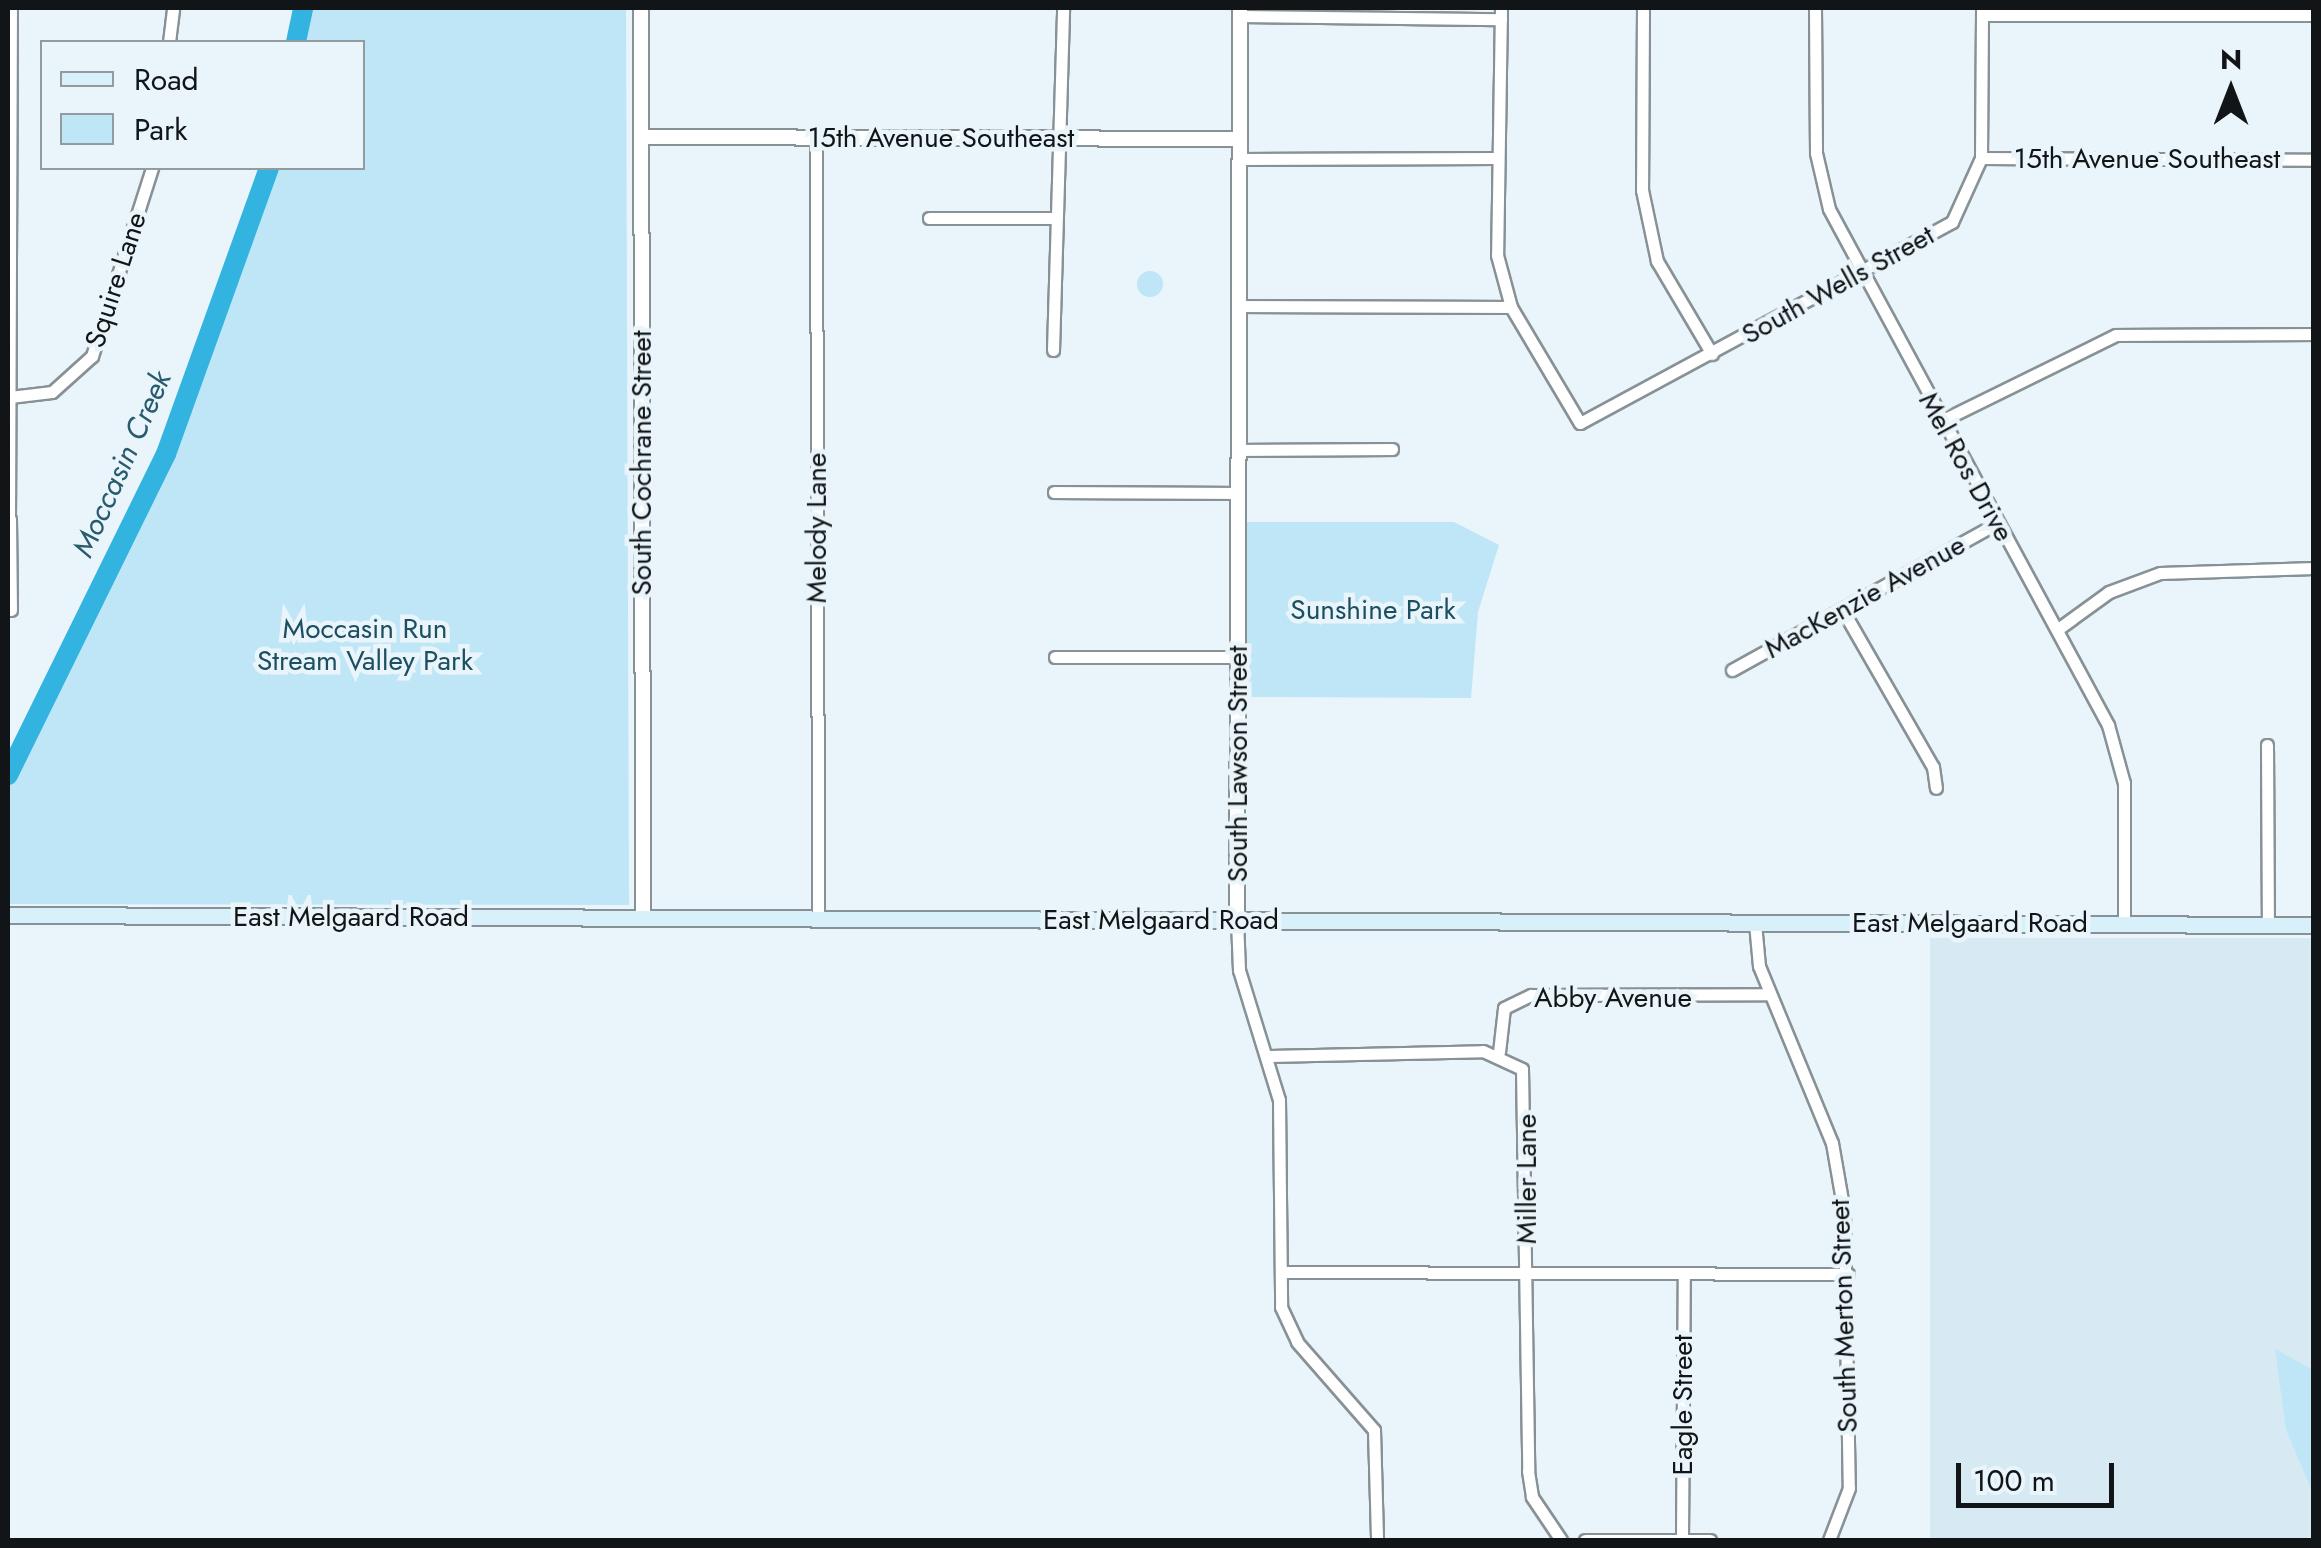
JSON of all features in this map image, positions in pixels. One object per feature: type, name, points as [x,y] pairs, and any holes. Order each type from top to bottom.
[{"type":"main road","name":"East Melgaard Road","points":[[8,915],[2314,925]]},
{"type":"street","points":[[10,8],[11,610]]},
{"type":"street","points":[[169,40],[173,8]]},
{"type":"street","name":"South Cochrane Street","points":[[641,8],[643,918]]},
{"type":"street","points":[[1053,350],[1063,8]]},
{"type":"street","points":[[1642,8],[1642,190],[1657,261],[1712,354]]},
{"type":"street","name":"Mel Ros Drive","points":[[1815,8],[1816,153],[1829,209],[1939,422],[2058,629],[2118,754],[2124,924]]},
{"type":"street","points":[[1982,11],[2314,15]]},
{"type":"street","name":"South Wells Street","points":[[1511,307],[1580,423],[1952,222],[1981,158],[1982,11]]},
{"type":"street","points":[[1239,306],[1511,307],[1497,255],[1501,13],[1240,12]]},
{"type":"street","name":"South Lawson Street","points":[[1240,12],[1239,970],[1269,1056],[1282,1134],[1281,1272],[1290,1332],[1374,1430],[1376,1540]]},
{"type":"street","name":"15th Avenue Southeast","points":[[642,137],[1239,139]]},
{"type":"street","name":"Melody Lane","points":[[816,138],[818,918]]},
{"type":"street","points":[[1239,159],[1497,158]]},
{"type":"street","name":"15th Avenue Southeast","points":[[1981,158],[2314,160]]},
{"type":"street","name":"Squire Lane","points":[[10,397],[52,392],[92,356],[151,170]]},
{"type":"street","points":[[929,218],[1054,218]]},
{"type":"street","points":[[1939,422],[2116,335],[2314,334]]},
{"type":"street","points":[[1238,450],[1392,449]]},
{"type":"street","points":[[1054,492],[1238,493]]},
{"type":"street","name":"MacKenzie Avenue","points":[[1732,670],[1997,523]]},
{"type":"street","points":[[2058,629],[2110,592],[2160,573],[2314,568]]},
{"type":"street","points":[[1842,610],[1933,766],[1936,788]]},
{"type":"street","points":[[1055,657],[1238,657]]},
{"type":"street","points":[[2267,744],[2268,925]]},
{"type":"street","name":"South Merton Street","points":[[1756,922],[1770,994],[1832,1142],[1848,1274],[1849,1488],[1829,1540]]},
{"type":"street","name":"Abby Avenue","points":[[1499,1052],[1504,1008],[1531,996],[1770,994]]},
{"type":"street","points":[[1269,1056],[1499,1052]]},
{"type":"street","name":"Miller Lane","points":[[1499,1052],[1528,1086],[1529,1486],[1561,1540]]},
{"type":"street","points":[[1281,1272],[1848,1274]]},
{"type":"street","name":"Eagle Street","points":[[1682,1536],[1684,1274]]},
{"type":"street","points":[[1586,1540],[1682,1536],[1710,1540]]},
{"type":"shaded area","points":[[1930,938],[2313,938],[2313,1540],[1930,1540]]},
{"type":"green space","name":"Moccasin Run Stream Valley Park","points":[[303,8],[626,8],[629,905],[8,904],[8,775],[165,454],[268,170],[365,170],[365,40],[296,40]]},
{"type":"green space","points":[[1150,271],[1160,274],[1160,294],[1150,297],[1140,294],[1137,284],[1140,274]]},
{"type":"green space","name":"Sunshine Park","points":[[1246,522],[1454,522],[1499,545],[1478,612],[1471,698],[1247,697]]},
{"type":"green space","points":[[2275,1349],[2313,1370],[2313,1493],[2286,1430]]},
{"type":"waterway","name":"Moccasin Creek","points":[[296,40],[303,8]]},
{"type":"waterway","name":"Moccasin Creek","points":[[8,775],[166,454],[268,170]]}]
